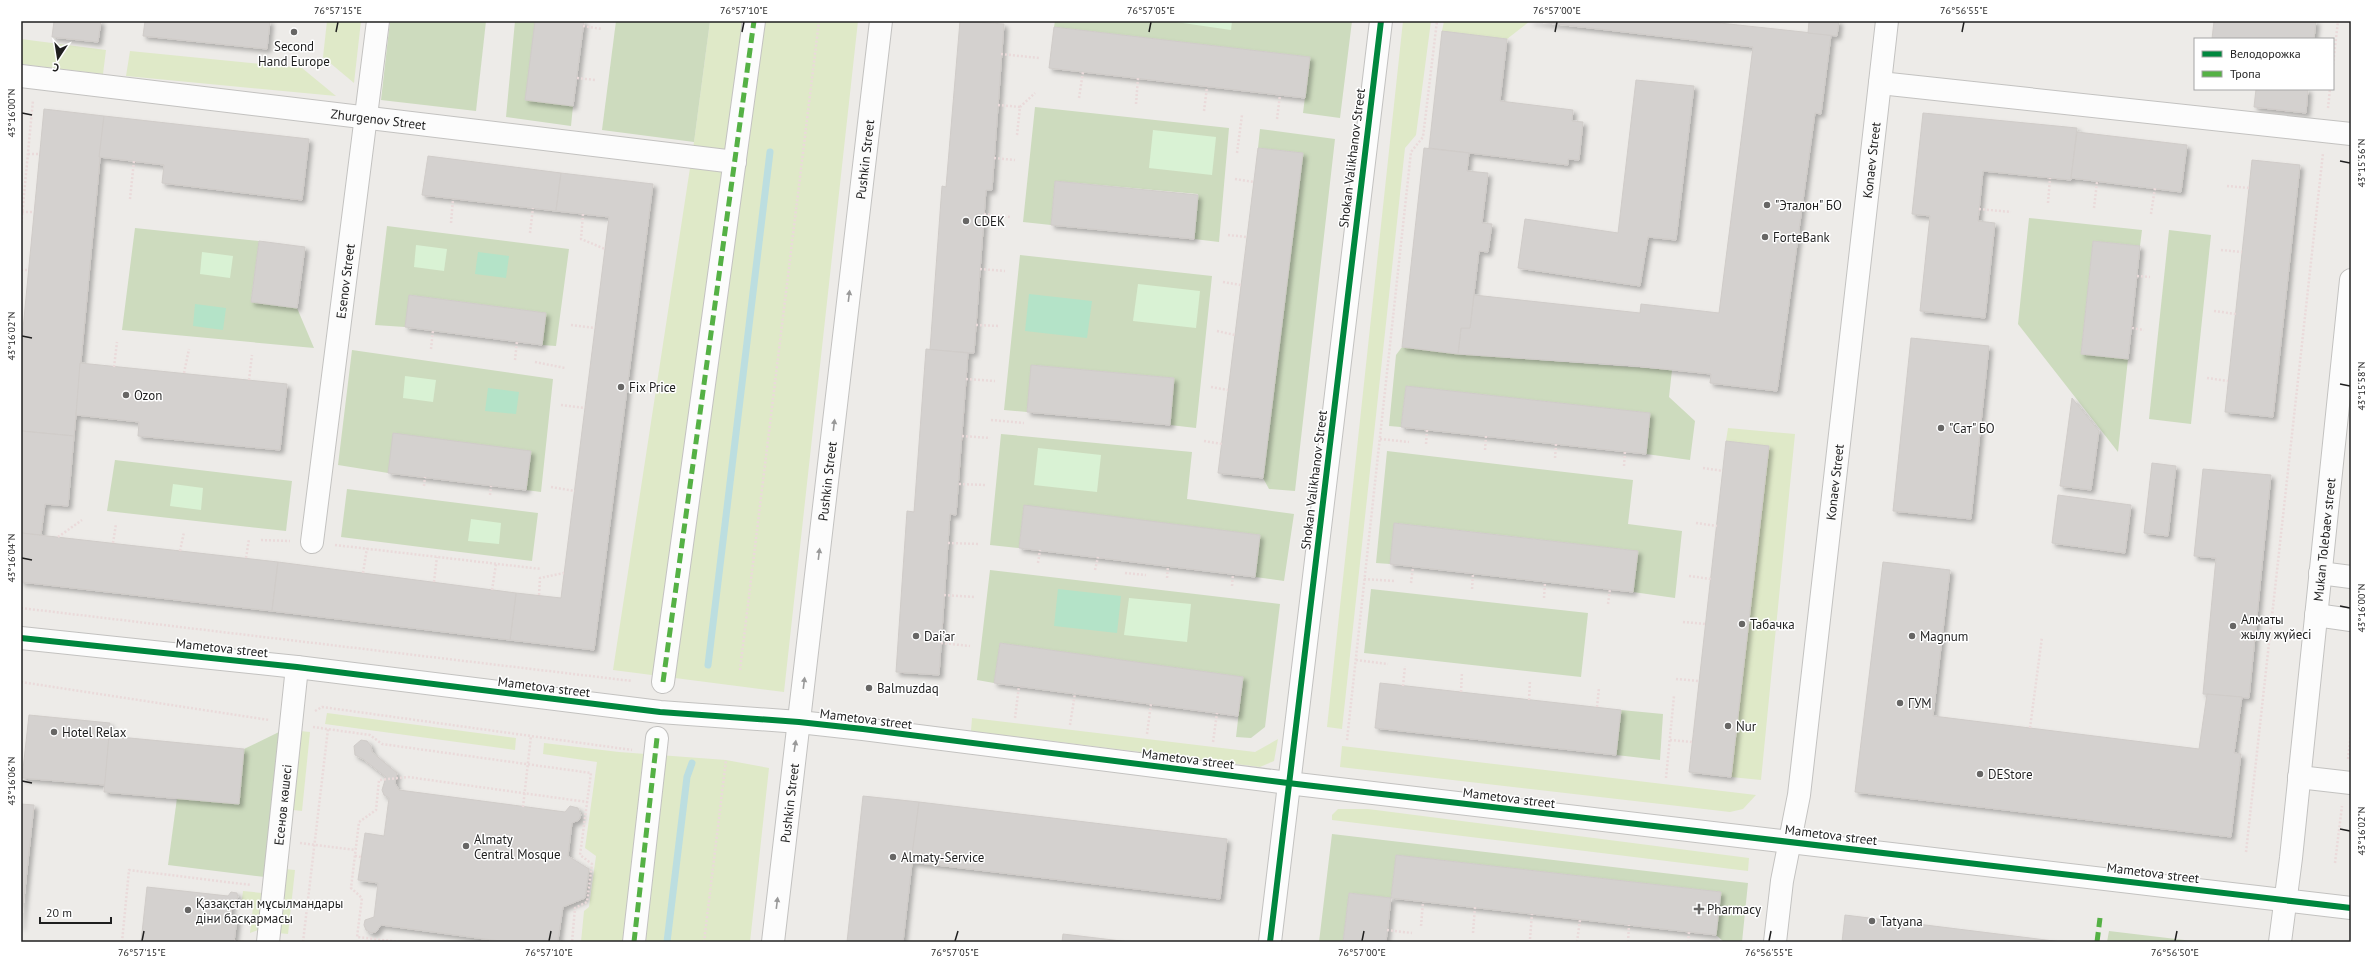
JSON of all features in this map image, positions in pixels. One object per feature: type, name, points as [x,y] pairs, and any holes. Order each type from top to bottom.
[{"type":"street","name":"Esenov Street","points":[[312,542],[378,21]]},
{"type":"street","points":[[663,682],[754,21]]},
{"type":"street","name":"Pushkin Street","points":[[773,942],[881,21]]},
{"type":"street","name":"Shokan Valikhanov Street","points":[[1270,942],[1380,21]]},
{"type":"street","name":"Konaev Street","points":[[1775,942],[1782,881],[1799,795],[1887,21]]},
{"type":"street","name":"Zhurgenov Street","points":[[28,77],[735,162]]},
{"type":"street","points":[[1880,83],[2351,134]]},
{"type":"street","name":"Mukan Tolebaev street","points":[[2280,942],[2299,777],[2351,280]]},
{"type":"street","points":[[2320,573],[2351,577]]},
{"type":"street","points":[[2316,615],[2351,620]]},
{"type":"street","name":"Mametovа street","points":[[21,638],[297,667],[660,712],[799,722],[1288,783],[2351,908]]},
{"type":"street","name":"Есенов көшесі","points":[[268,942],[297,667]]},
{"type":"street","points":[[634,942],[656,746]]},
{"type":"street","points":[[2299,777],[2351,783]]},
{"type":"path","points":[[740,670],[818,21]]},
{"type":"path","points":[[1347,740],[1411,152],[1423,137],[1437,21]]},
{"type":"path","points":[[2334,56],[2338,21]]},
{"type":"path","points":[[583,26],[602,29]]},
{"type":"path","points":[[1002,54],[1039,58]]},
{"type":"path","points":[[1079,98],[1083,72]]},
{"type":"path","points":[[21,226],[28,154],[28,77]]},
{"type":"path","points":[[577,78],[595,80]]},
{"type":"path","points":[[1136,104],[1138,78]]},
{"type":"path","points":[[1204,111],[1207,87]]},
{"type":"path","points":[[2246,852],[2330,90]]},
{"type":"path","points":[[1017,135],[1020,107],[1035,92]]},
{"type":"path","points":[[1277,119],[1280,95]]},
{"type":"path","points":[[998,105],[1020,107]]},
{"type":"path","points":[[1237,153],[1242,115]]},
{"type":"path","points":[[28,154],[40,154]]},
{"type":"path","points":[[994,158],[1015,160]]},
{"type":"path","points":[[130,199],[134,161]]},
{"type":"path","points":[[2048,203],[2050,178]]},
{"type":"path","points":[[1235,179],[1254,182]]},
{"type":"path","points":[[2094,208],[2097,182]]},
{"type":"path","points":[[2227,186],[2249,188]]},
{"type":"path","points":[[2152,214],[2155,188]]},
{"type":"path","points":[[451,224],[453,199]]},
{"type":"path","points":[[530,233],[533,208]]},
{"type":"path","points":[[1979,209],[2011,212]]},
{"type":"path","points":[[22,212],[34,212]]},
{"type":"path","points":[[583,214],[581,239],[605,249]]},
{"type":"path","points":[[984,214],[1010,217]]},
{"type":"path","points":[[1228,234],[1247,237]]},
{"type":"path","points":[[2220,250],[2242,252]]},
{"type":"path","points":[[980,269],[1005,271]]},
{"type":"path","points":[[21,270],[29,270]]},
{"type":"path","points":[[2137,276],[2150,277]]},
{"type":"path","points":[[1223,282],[1241,285]]},
{"type":"path","points":[[2214,312],[2236,314]]},
{"type":"path","points":[[571,325],[595,328]]},
{"type":"path","points":[[976,325],[1000,326]]},
{"type":"path","points":[[2132,328],[2144,330]]},
{"type":"path","points":[[431,349],[433,330]]},
{"type":"path","points":[[1217,331],[1235,334]]},
{"type":"path","points":[[515,360],[516,341]]},
{"type":"path","points":[[114,366],[117,342]]},
{"type":"path","points":[[184,374],[189,349]]},
{"type":"path","points":[[249,380],[252,355]]},
{"type":"path","points":[[535,362],[565,368]]},
{"type":"path","points":[[2207,378],[2228,381]]},
{"type":"path","points":[[966,380],[995,381]]},
{"type":"path","points":[[1211,387],[1228,390]]},
{"type":"path","points":[[561,405],[585,408]]},
{"type":"path","points":[[991,420],[1024,423]]},
{"type":"path","points":[[1426,444],[1427,430]]},
{"type":"path","points":[[962,436],[990,438]]},
{"type":"path","points":[[1485,450],[1486,436]]},
{"type":"path","points":[[1380,439],[1409,442]]},
{"type":"path","points":[[1204,441],[1222,444]]},
{"type":"path","points":[[1555,458],[1556,444]]},
{"type":"path","points":[[1624,466],[1625,451]]},
{"type":"path","points":[[1703,468],[1723,471]]},
{"type":"path","points":[[424,486],[425,478]]},
{"type":"path","points":[[959,484],[985,485]]},
{"type":"path","points":[[490,495],[491,486]]},
{"type":"path","points":[[551,487],[575,490]]},
{"type":"path","points":[[58,537],[82,520]]},
{"type":"path","points":[[1696,523],[1717,526]]},
{"type":"path","points":[[113,543],[116,524]]},
{"type":"path","points":[[180,551],[184,532]]},
{"type":"path","points":[[246,558],[249,539]]},
{"type":"path","points":[[260,540],[312,542],[541,569]]},
{"type":"path","points":[[948,543],[980,544]]},
{"type":"path","points":[[363,573],[366,548]]},
{"type":"path","points":[[1038,563],[1040,550]]},
{"type":"path","points":[[434,582],[437,557]]},
{"type":"path","points":[[1095,570],[1098,557]]},
{"type":"path","points":[[492,590],[496,564]]},
{"type":"path","points":[[1167,578],[1168,566]]},
{"type":"path","points":[[1411,583],[1413,567]]},
{"type":"path","points":[[539,596],[540,578],[564,573]]},
{"type":"path","points":[[1125,573],[1146,575]]},
{"type":"path","points":[[1232,586],[1233,574]]},
{"type":"path","points":[[1472,589],[1473,574]]},
{"type":"path","points":[[1689,576],[1711,579]]},
{"type":"path","points":[[1364,579],[1394,581]]},
{"type":"path","points":[[1544,598],[1545,582]]},
{"type":"path","points":[[1608,604],[1610,589]]},
{"type":"path","points":[[944,595],[975,597]]},
{"type":"path","points":[[21,608],[632,681]]},
{"type":"path","points":[[1684,622],[1706,624]]},
{"type":"path","points":[[2030,728],[2042,637]]},
{"type":"path","points":[[941,643],[970,646]]},
{"type":"path","points":[[1356,660],[1388,664]]},
{"type":"path","points":[[1403,686],[1405,666]]},
{"type":"path","points":[[1461,692],[1462,672]]},
{"type":"path","points":[[1676,679],[1699,681]]},
{"type":"path","points":[[1529,700],[1530,680]]},
{"type":"path","points":[[21,682],[370,736],[382,744],[591,773],[580,855],[592,864],[587,902],[575,908],[572,942]]},
{"type":"path","points":[[1015,718],[1019,686]]},
{"type":"path","points":[[1597,707],[1599,688]]},
{"type":"path","points":[[1070,725],[1075,694]]},
{"type":"path","points":[[1666,778],[1674,696]]},
{"type":"path","points":[[1147,734],[1151,704]]},
{"type":"path","points":[[290,723],[322,707],[531,736],[656,746]]},
{"type":"path","points":[[1213,742],[1217,713]]},
{"type":"path","points":[[303,942],[328,729]]},
{"type":"path","points":[[523,807],[531,736]]},
{"type":"path","points":[[1670,740],[1692,742]]},
{"type":"path","points":[[704,942],[726,760]]},
{"type":"path","points":[[400,942],[357,937],[362,898],[350,888],[359,822],[376,810],[379,780],[408,777],[588,802]]},
{"type":"path","points":[[278,840],[355,850]]},
{"type":"path","points":[[355,856],[361,856]]},
{"type":"path","points":[[122,942],[129,870],[274,887]]},
{"type":"path","points":[[1421,926],[1423,902]]},
{"type":"path","points":[[1473,932],[1475,908]]},
{"type":"path","points":[[1530,939],[1532,914]]},
{"type":"path","points":[[1577,942],[1580,920]]},
{"type":"path","points":[[1628,942],[1629,925]]},
{"type":"path","points":[[1387,930],[1412,932]]},
{"type":"path","points":[[1688,942],[1689,932]]},
{"type":"path","points":[[234,941],[244,942]]},
{"type":"green space","points":[[327,21],[361,21],[354,83],[323,57]]},
{"type":"green space","points":[[390,21],[486,21],[476,111],[381,100]]},
{"type":"green space","points":[[515,21],[535,21],[547,102],[573,106],[571,126],[506,117]]},
{"type":"green space","points":[[616,21],[710,21],[694,142],[602,130]]},
{"type":"green space","points":[[710,21],[858,21],[784,692],[613,670],[694,142]]},
{"type":"green space","points":[[1055,21],[1352,21],[1340,118],[1303,113],[1310,57],[1054,27]]},
{"type":"green space","points":[[1169,21],[1232,21],[1231,30]]},
{"type":"green space","points":[[1403,21],[1431,21],[1416,135],[1405,148],[1342,729],[1327,727]]},
{"type":"green space","points":[[1444,21],[1530,21],[1507,39],[1442,31]]},
{"type":"green space","points":[[21,39],[106,50],[103,74],[21,64]]},
{"type":"green space","points":[[130,51],[302,68],[336,96],[126,76]]},
{"type":"green space","points":[[1035,107],[1229,128],[1219,242],[1194,239],[1198,194],[1055,181],[1051,225],[1023,222]]},
{"type":"green space","points":[[1260,129],[1335,139],[1295,491],[1269,489],[1263,478],[1303,153],[1258,148]]},
{"type":"green space","points":[[1153,130],[1216,137],[1212,175],[1149,168]]},
{"type":"green space","points":[[2029,218],[2142,230],[2140,246],[2093,241],[2081,354],[2128,359],[2118,452],[2018,324]]},
{"type":"green space","points":[[387,226],[569,249],[556,346],[542,345],[546,313],[410,295],[405,327],[375,325]]},
{"type":"green space","points":[[135,228],[259,241],[251,301],[297,308],[314,348],[122,330]]},
{"type":"green space","points":[[2169,230],[2211,235],[2191,424],[2149,419]]},
{"type":"green space","points":[[416,245],[447,249],[444,271],[414,267]]},
{"type":"green space","points":[[202,252],[233,256],[230,278],[200,274]]},
{"type":"green space","points":[[478,252],[509,256],[506,278],[475,274]]},
{"type":"green space","points":[[1020,255],[1212,276],[1196,428],[1170,425],[1174,378],[1032,365],[1027,412],[1004,410]]},
{"type":"green space","points":[[1138,284],[1200,291],[1196,328],[1133,321]]},
{"type":"green space","points":[[1029,294],[1092,301],[1087,338],[1025,331]]},
{"type":"green space","points":[[195,304],[226,308],[223,330],[193,326]]},
{"type":"green space","points":[[1402,347],[1458,354],[1672,370],[1669,397],[1695,421],[1690,460],[1646,454],[1650,413],[1406,386],[1401,427],[1389,426],[1396,355]]},
{"type":"green space","points":[[352,350],[553,379],[541,492],[526,490],[531,451],[388,473],[338,465]]},
{"type":"green space","points":[[405,376],[436,380],[433,402],[403,398]]},
{"type":"green space","points":[[488,388],[519,392],[516,414],[485,411]]},
{"type":"green space","points":[[1728,428],[1795,434],[1761,780],[1731,777],[1769,446],[1726,441]]},
{"type":"green space","points":[[1001,434],[1192,452],[1187,499],[1294,514],[1284,581],[1255,577],[1260,535],[1024,506],[1019,548],[990,545]]},
{"type":"green space","points":[[1038,448],[1101,455],[1097,492],[1034,485]]},
{"type":"green space","points":[[1387,451],[1633,480],[1628,524],[1682,531],[1675,598],[1633,592],[1638,551],[1395,523],[1390,564],[1376,563]]},
{"type":"green space","points":[[115,460],[292,481],[286,531],[107,511]]},
{"type":"green space","points":[[173,484],[203,488],[201,510],[170,506]]},
{"type":"green space","points":[[347,489],[538,513],[532,561],[341,537]]},
{"type":"green space","points":[[471,519],[501,523],[499,544],[468,541]]},
{"type":"green space","points":[[990,570],[1280,604],[1265,727],[1251,738],[1236,737],[1243,677],[1000,643],[994,683],[977,680]]},
{"type":"green space","points":[[1058,589],[1121,596],[1117,633],[1054,626]]},
{"type":"green space","points":[[1371,589],[1588,613],[1581,677],[1364,653]]},
{"type":"green space","points":[[1129,598],[1191,604],[1187,642],[1124,635]]},
{"type":"green space","points":[[1621,710],[1663,714],[1660,760],[1616,755]]},
{"type":"green space","points":[[327,713],[516,738],[515,750],[325,724]]},
{"type":"green space","points":[[972,718],[1255,752],[1278,739],[1274,761],[1260,767],[971,731]]},
{"type":"green space","points":[[281,731],[265,877],[168,865],[177,798],[244,749]]},
{"type":"green space","points":[[300,731],[310,732],[302,811],[293,810]]},
{"type":"green space","points":[[544,743],[619,752],[726,760],[769,768],[750,942],[581,942],[584,911],[589,907],[596,856],[585,848],[597,762],[543,754]]},
{"type":"green space","points":[[1342,746],[1756,795],[1743,809],[1730,812],[1340,767]]},
{"type":"green space","points":[[1338,809],[1368,809],[1749,858],[1748,871],[1332,820],[1332,815]]},
{"type":"green space","points":[[1332,834],[1748,883],[1742,942],[1724,942],[1716,935],[1721,892],[1396,855],[1391,898],[1349,893],[1343,942],[1319,942]]},
{"type":"green space","points":[[285,869],[295,870],[288,934],[278,933]]},
{"type":"green space","points":[[243,891],[262,893],[258,930],[250,933],[253,907],[241,906]]},
{"type":"green space","points":[[2109,931],[2201,942],[2107,942]]},
{"type":"building","points":[[54,21],[101,21],[98,42],[52,37]]},
{"type":"building","points":[[145,21],[270,21],[267,49],[143,36]]},
{"type":"building","points":[[535,21],[584,21],[573,106],[525,100]]},
{"type":"building","points":[[960,21],[1004,24],[992,190],[986,190],[974,353],[930,350],[942,186],[946,187]]},
{"type":"building","name":"\"Эталон\" БО","points":[[1530,21],[1701,21],[1831,35],[1821,114],[1815,113],[1777,391],[1710,383],[1711,374],[1635,366],[1458,354],[1461,328],[1470,328],[1474,295],[1640,313],[1641,304],[1719,313],[1753,47]]},
{"type":"building","points":[[1809,21],[1839,21],[1837,36],[1808,33]]},
{"type":"building","points":[[2214,21],[2316,21],[2314,38],[2212,38]]},
{"type":"building","points":[[1054,27],[1310,57],[1305,98],[1049,68]]},
{"type":"building","points":[[1442,31],[1507,39],[1500,101],[1573,110],[1572,121],[1583,122],[1579,160],[1568,159],[1568,165],[1429,148]]},
{"type":"building","points":[[1636,80],[1694,86],[1676,240],[1648,237],[1640,286],[1518,268],[1525,219],[1618,233]]},
{"type":"building","points":[[2256,90],[2308,90],[2306,113],[2254,107]]},
{"type":"building","points":[[44,109],[104,116],[74,436],[21,431],[21,350]]},
{"type":"building","points":[[1923,113],[2077,128],[2071,180],[1983,171],[1978,221],[1995,223],[1985,318],[1920,311],[1930,216],[1912,214]]},
{"type":"building","points":[[104,116],[309,139],[302,200],[162,183],[164,165],[99,157]]},
{"type":"building","points":[[2077,132],[2187,145],[2181,192],[2071,178]]},
{"type":"building","points":[[1258,148],[1303,153],[1263,478],[1218,473]]},
{"type":"building","points":[[1424,148],[1469,153],[1467,171],[1488,173],[1482,223],[1492,224],[1488,252],[1479,251],[1470,328],[1461,328],[1458,354],[1402,347]]},
{"type":"building","points":[[428,156],[561,173],[556,211],[422,195]]},
{"type":"building","points":[[2252,160],[2300,165],[2273,417],[2225,412]]},
{"type":"building","points":[[561,173],[653,184],[594,650],[510,640],[516,593],[561,598],[609,217],[556,211]]},
{"type":"building","points":[[1055,181],[1198,195],[1194,239],[1051,225]]},
{"type":"building","points":[[259,241],[305,247],[297,308],[251,302]]},
{"type":"building","points":[[2093,241],[2140,246],[2128,359],[2081,354]]},
{"type":"building","points":[[409,295],[546,313],[542,345],[405,327]]},
{"type":"building","name":"\"Сат\" БО","points":[[1911,338],[1989,346],[1971,519],[1893,511]]},
{"type":"building","points":[[926,349],[968,353],[956,515],[950,514],[939,675],[896,672],[907,511],[914,512]]},
{"type":"building","points":[[80,363],[287,384],[280,450],[138,436],[139,422],[76,415]]},
{"type":"building","points":[[1031,365],[1174,378],[1170,425],[1027,412]]},
{"type":"building","points":[[1406,386],[1650,413],[1646,454],[1401,427]]},
{"type":"building","points":[[2072,398],[2099,431],[2091,490],[2060,486]]},
{"type":"building","points":[[21,431],[74,436],[68,506],[45,504],[41,535],[21,533]]},
{"type":"building","points":[[393,433],[531,451],[526,490],[388,473]]},
{"type":"building","points":[[1726,441],[1769,446],[1731,777],[1689,772]]},
{"type":"building","points":[[2152,463],[2176,466],[2168,536],[2144,533]]},
{"type":"building","name":"Алматы жылу жүйесі","points":[[2203,469],[2271,475],[2249,698],[2203,694],[2216,558],[2194,556]]},
{"type":"building","points":[[2058,495],[2131,505],[2125,553],[2052,543]]},
{"type":"building","points":[[1024,505],[1260,535],[1255,577],[1019,548]]},
{"type":"building","points":[[1394,523],[1638,551],[1633,592],[1390,564]]},
{"type":"building","points":[[21,533],[278,562],[272,611],[21,582]]},
{"type":"building","points":[[278,562],[516,593],[510,640],[272,611]]},
{"type":"building","name":"ГУМ","points":[[1883,562],[1950,570],[1933,716],[2199,749],[2207,694],[2242,697],[2234,753],[2241,754],[2231,837],[1855,792]]},
{"type":"building","points":[[1000,643],[1243,677],[1238,716],[994,683]]},
{"type":"building","points":[[1380,683],[1621,710],[1616,755],[1375,728]]},
{"type":"building","points":[[29,715],[110,723],[105,785],[22,778]]},
{"type":"building","points":[[109,736],[244,749],[239,804],[104,792]]},
{"type":"building","name":"Almaty Central Mosque","points":[[361,740],[367,741],[371,746],[372,752],[397,773],[395,783],[399,790],[565,812],[570,806],[578,808],[581,815],[579,820],[572,823],[568,856],[589,869],[585,898],[563,907],[558,940],[562,942],[507,942],[381,925],[376,932],[371,933],[366,930],[364,925],[365,920],[374,917],[378,883],[358,880],[365,833],[384,836],[389,798],[384,795],[382,790],[386,777],[363,759],[355,755],[354,746]]},
{"type":"building","points":[[863,796],[919,802],[903,942],[847,942]]},
{"type":"building","points":[[919,802],[1227,839],[1220,899],[911,862]]},
{"type":"building","points":[[21,804],[34,805],[21,927]]},
{"type":"building","points":[[1396,855],[1721,892],[1716,935],[1391,898]]},
{"type":"building","name":"Қазақстан мұсылмандары діни басқармасы","points":[[147,887],[228,896],[231,892],[237,893],[238,898],[232,902],[231,918],[237,919],[234,942],[141,942]]},
{"type":"building","points":[[1349,893],[1391,898],[1386,942],[1343,942]]},
{"type":"building","points":[[1845,915],[2062,942],[1842,942]]},
{"type":"building","points":[[1063,934],[1130,942],[1062,942]]},
{"type":"waterway","points":[[708,665],[770,152]]},
{"type":"waterway","points":[[667,942],[687,777],[692,763]]},
{"type":"marked path","points":[[663,682],[754,21]]},
{"type":"marked path","points":[[634,942],[657,738]]},
{"type":"marked path","points":[[2097,942],[2100,918]]},
{"type":"cycle path","points":[[1270,942],[1381,21]]},
{"type":"cycle path","points":[[21,638],[297,667],[660,712],[799,722],[863,729],[1288,783],[2351,908]]},
{"type":"place","name":"Second Hand Europe","points":[[294,32]]},
{"type":"place","name":"\"Эталон\" БО","points":[[1767,205]]},
{"type":"place","name":"CDEK","points":[[966,221]]},
{"type":"place","name":"ForteBank","points":[[1765,237]]},
{"type":"place","name":"Fix Price","points":[[621,387]]},
{"type":"place","name":"Ozon","points":[[126,395]]},
{"type":"place","name":"\"Сат\" БО","points":[[1941,428]]},
{"type":"place","name":"Табачка","points":[[1742,624]]},
{"type":"place","name":"Алматы жылу жүйесі","points":[[2233,626]]},
{"type":"place","name":"Dai’ar","points":[[916,636]]},
{"type":"place","name":"Magnum","points":[[1912,636]]},
{"type":"place","name":"Balmuzdaq","points":[[869,688]]},
{"type":"place","name":"ГУМ","points":[[1900,703]]},
{"type":"place","name":"Nur","points":[[1728,726]]},
{"type":"place","name":"Hotel Relax","points":[[54,732]]},
{"type":"place","name":"DEStore","points":[[1980,774]]},
{"type":"place","name":"Almaty Central Mosque","points":[[466,846]]},
{"type":"place","name":"Almaty-Service","points":[[893,857]]},
{"type":"place","name":"Pharmacy","points":[[1699,909]]},
{"type":"place","name":"Қазақстан мұсылмандары діни басқармасы","points":[[188,910]]},
{"type":"place","name":"Tatyana","points":[[1872,921]]}]
